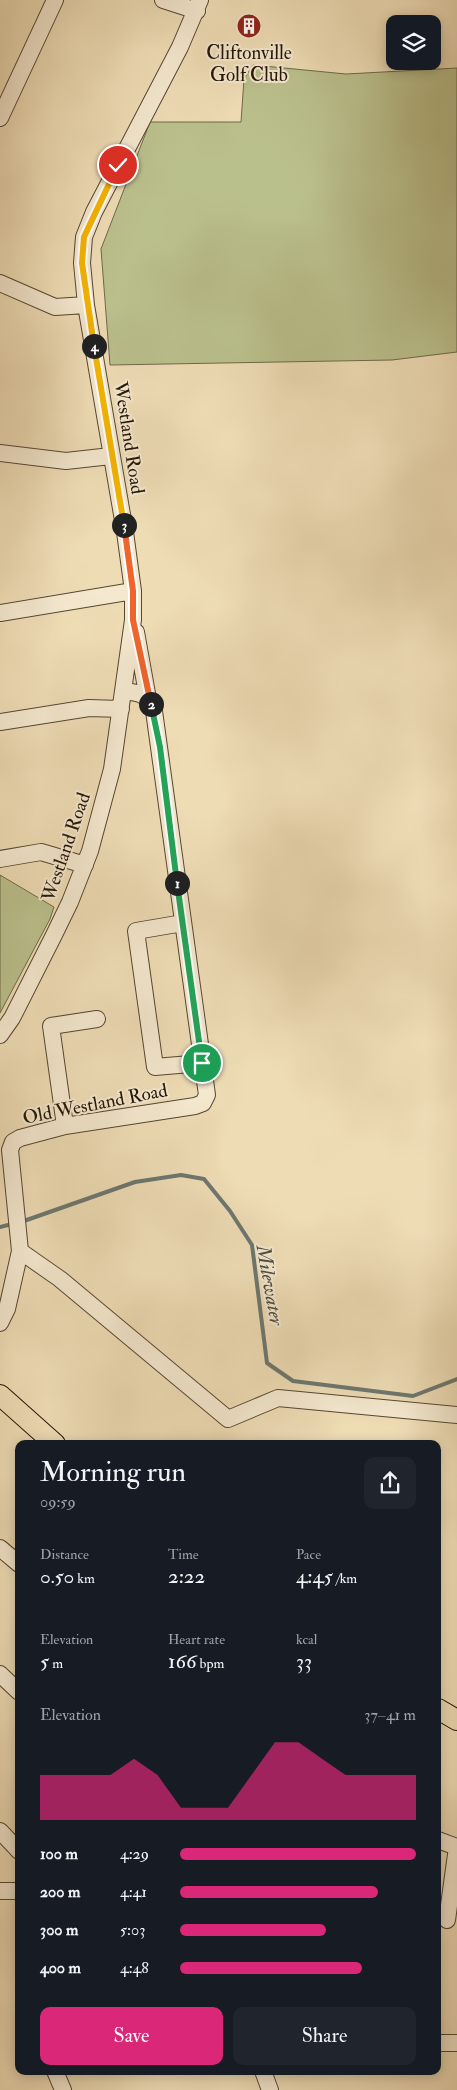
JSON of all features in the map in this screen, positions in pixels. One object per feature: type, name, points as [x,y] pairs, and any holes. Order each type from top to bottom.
[{"type":"main road","points":[[0,1395],[51,1440]]},
{"type":"main road","points":[[441,1711],[457,1720]]},
{"type":"street","points":[[0,118],[55,0]]},
{"type":"street","points":[[163,0],[198,5]]},
{"type":"street","name":"Westland Road","points":[[0,1035],[12,1018],[54,935],[85,865],[112,769],[133,620],[133,591],[86,305],[82,263],[84,237],[94,212],[180,47],[198,5]]},
{"type":"street","points":[[0,283],[55,307],[86,305]]},
{"type":"street","points":[[0,453],[66,461],[111,456]]},
{"type":"street","points":[[0,613],[133,591]]},
{"type":"street","name":"Old Westland Road","points":[[0,1323],[7,1309],[20,1251],[10,1150],[13,1142],[20,1138],[65,1126],[203,1103],[207,1095],[160,747],[154,711],[148,699],[133,620]]},
{"type":"street","points":[[124,691],[138,693],[148,699]]},
{"type":"street","points":[[0,722],[89,708],[121,709]]},
{"type":"street","points":[[0,859],[40,852],[85,865]]},
{"type":"street","points":[[183,923],[136,931],[155,1067],[202,1063]]},
{"type":"street","points":[[65,1126],[51,1026],[97,1019]]},
{"type":"street","points":[[20,1251],[60,1279],[228,1419],[278,1398],[457,1415]]},
{"type":"street","points":[[0,1548],[15,1561]]},
{"type":"street","points":[[0,1674],[15,1688]]},
{"type":"street","points":[[0,1831],[15,1847]]},
{"type":"street","points":[[441,1841],[457,1847],[447,1920]]},
{"type":"street","points":[[0,1891],[15,1891]]},
{"type":"street","points":[[441,2043],[457,2043]]},
{"type":"street","points":[[57,2075],[63,2090]]},
{"type":"street","points":[[264,2075],[270,2090]]},
{"type":"green space","name":"Cliftonville Golf Club","points":[[253,65],[346,74],[457,68],[457,352],[392,360],[110,365],[101,249],[150,122],[241,122],[244,79]]},
{"type":"green space","points":[[0,875],[54,907],[50,919],[0,1013]]},
{"type":"waterway","name":"Milewater","points":[[21,1222],[135,1182],[181,1175],[204,1179],[230,1211],[252,1245],[267,1363],[293,1381],[413,1396],[457,1379]]},
{"type":"waterway","name":"Milewater","points":[[0,1227],[12,1224]]},
{"type":"place","name":"Cliftonville Golf Club","points":[[249,26]]},
{"type":"route","points":[[118,165],[94,212],[84,237],[82,263],[86,305],[125,532],[133,591],[133,620],[148,699],[154,711],[160,747],[202,1063]]}]
